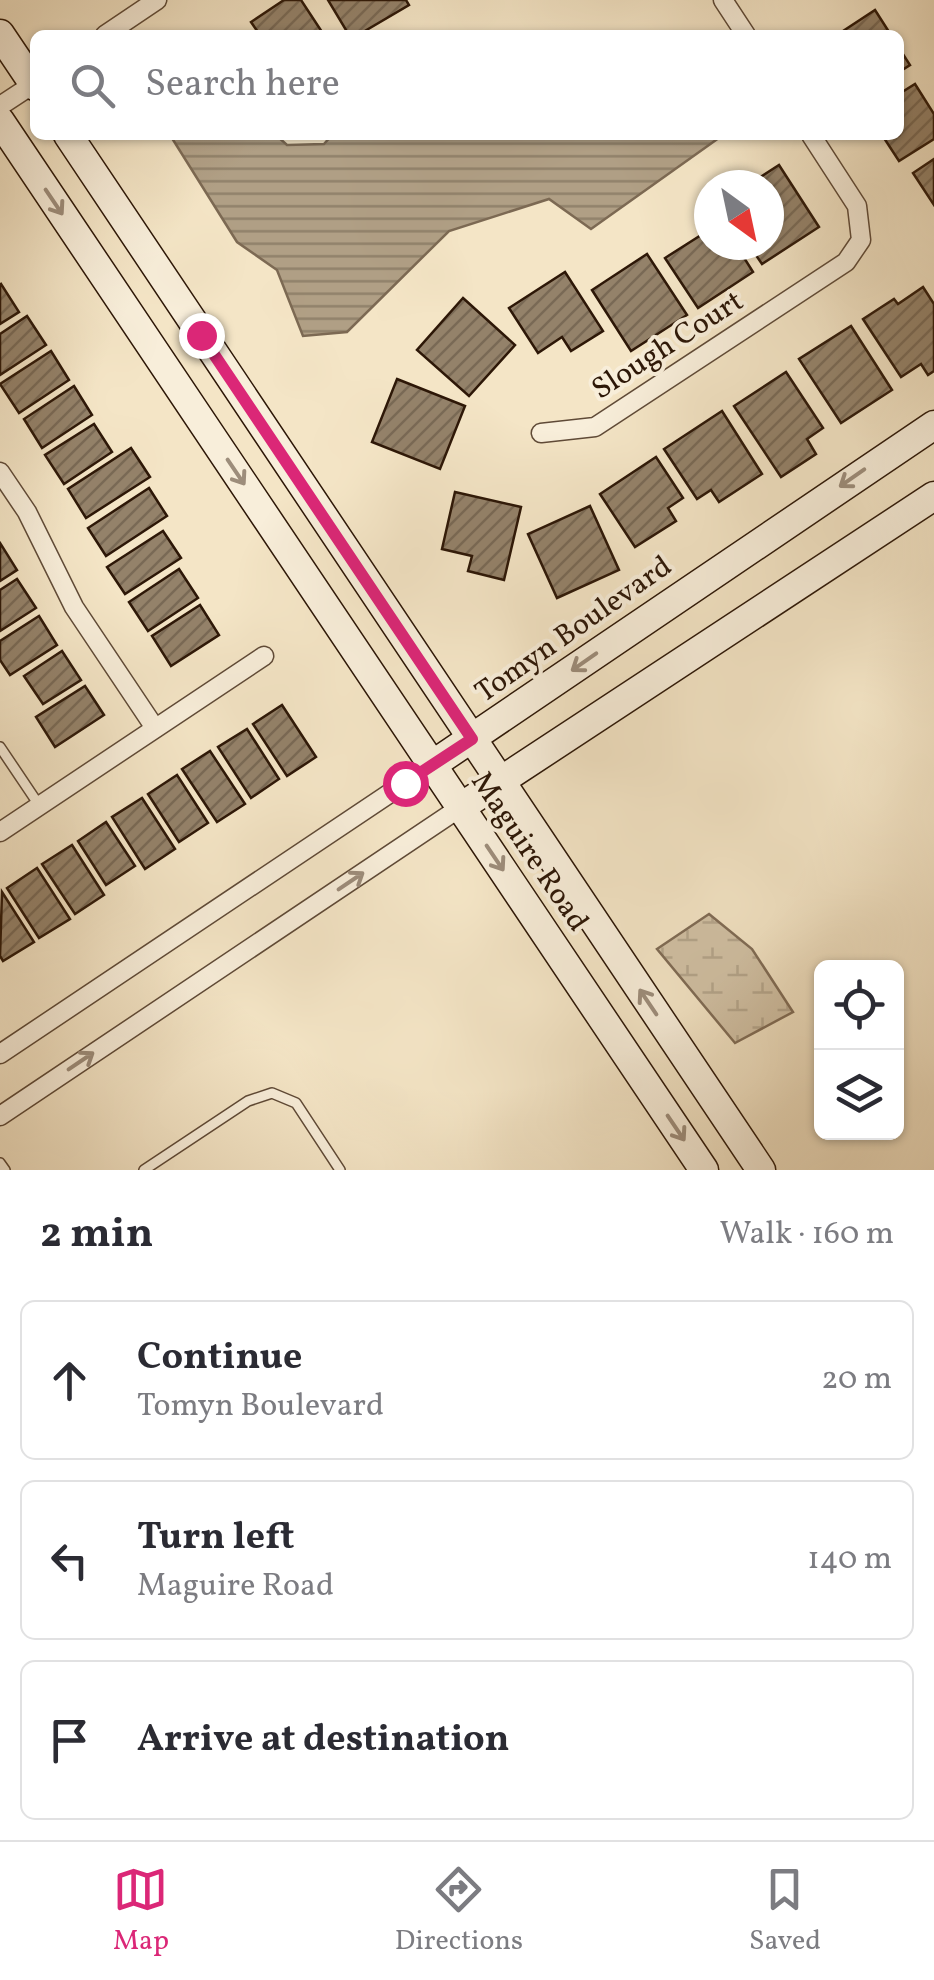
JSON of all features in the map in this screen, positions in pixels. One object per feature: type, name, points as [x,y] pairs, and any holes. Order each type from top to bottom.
[{"type":"main road","points":[[0,34],[30,78]]},
{"type":"main road","name":"Maguire Road","points":[[0,121],[704,1170]]},
{"type":"main road","name":"Maguire Road","points":[[71,140],[761,1170]]},
{"type":"main road","name":"Tomyn Boulevard","points":[[432,765],[934,425]]},
{"type":"main road","points":[[461,807],[934,496]]},
{"type":"street","points":[[112,30],[156,0]]},
{"type":"street","points":[[724,0],[743,30]]},
{"type":"street","points":[[0,106],[30,87]]},
{"type":"street","name":"Slough Court","points":[[540,433],[595,427],[846,262],[861,240],[857,206],[814,140]]},
{"type":"street","points":[[0,472],[27,512],[74,607],[155,728]]},
{"type":"street","points":[[0,832],[264,656]]},
{"type":"street","name":"Tomyn Boulevard","points":[[0,1054],[432,765]]},
{"type":"street","points":[[0,1116],[461,807]]},
{"type":"lane","points":[[0,747],[39,805]]},
{"type":"lane","points":[[144,1170],[248,1101],[272,1092],[296,1102],[340,1170]]},
{"type":"lane","points":[[0,1163],[5,1170]]},
{"type":"green space","points":[[709,914],[752,949],[793,1012],[735,1043],[657,949]]},
{"type":"shaded area","points":[[173,140],[282,140],[287,145],[324,144],[328,140],[716,140],[591,229],[549,199],[449,231],[347,332],[303,336],[277,270],[237,242]]},
{"type":"building","points":[[284,0],[301,0],[321,30],[257,30],[251,22]]},
{"type":"building","points":[[328,0],[406,0],[409,5],[366,30],[346,30]]},
{"type":"building","points":[[875,10],[888,30],[845,30]]},
{"type":"building","points":[[915,84],[934,114],[934,139],[899,161],[885,140],[904,140],[904,91]]},
{"type":"building","points":[[934,159],[934,205],[913,173]]},
{"type":"building","points":[[784,173],[819,227],[784,250]]},
{"type":"building","points":[[694,240],[694,260],[745,260],[753,272],[698,308],[665,258]]},
{"type":"building","points":[[647,254],[687,315],[631,351],[592,290]]},
{"type":"building","points":[[565,272],[603,331],[571,351],[562,337],[538,353],[509,308]]},
{"type":"building","points":[[0,285],[19,312],[0,324]]},
{"type":"building","points":[[923,287],[934,304],[934,371],[928,375],[921,364],[901,377],[863,319],[894,299],[898,304]]},
{"type":"building","points":[[463,298],[515,345],[469,396],[417,350]]},
{"type":"building","points":[[27,316],[46,345],[0,375],[0,334]]},
{"type":"building","points":[[851,326],[892,390],[841,423],[799,359]]},
{"type":"building","points":[[51,351],[69,380],[19,413],[0,384]]},
{"type":"building","points":[[786,372],[823,428],[807,439],[816,454],[781,477],[734,406]]},
{"type":"building","points":[[397,379],[465,406],[440,469],[372,442]]},
{"type":"building","points":[[74,386],[92,415],[42,448],[24,419]]},
{"type":"building","points":[[722,411],[762,474],[719,502],[711,490],[697,499],[664,449]]},
{"type":"building","points":[[94,424],[112,452],[64,484],[45,455]]},
{"type":"building","points":[[131,448],[150,477],[86,518],[68,489]]},
{"type":"building","points":[[656,457],[683,498],[668,508],[676,521],[635,547],[600,494]]},
{"type":"building","points":[[149,488],[167,516],[106,556],[88,528]]},
{"type":"building","points":[[455,492],[521,507],[504,580],[468,571],[472,556],[442,549]]},
{"type":"building","points":[[590,506],[619,570],[557,598],[528,534]]},
{"type":"building","points":[[163,531],[181,558],[125,594],[107,567]]},
{"type":"building","points":[[0,543],[17,570],[0,581]]},
{"type":"building","points":[[179,569],[198,598],[148,631],[129,602]]},
{"type":"building","points":[[17,579],[36,608],[0,631],[0,590]]},
{"type":"building","points":[[200,605],[219,635],[171,666],[152,636]]},
{"type":"building","points":[[39,616],[57,645],[10,675],[0,660],[0,641]]},
{"type":"building","points":[[62,651],[81,680],[43,704],[24,676]]},
{"type":"building","points":[[85,686],[104,715],[55,747],[36,717]]},
{"type":"building","points":[[282,705],[316,757],[287,776],[253,724]]},
{"type":"building","points":[[247,729],[279,779],[251,798],[218,747]]},
{"type":"building","points":[[210,751],[245,804],[217,822],[182,769]]},
{"type":"building","points":[[177,775],[208,823],[179,842],[148,794]]},
{"type":"building","points":[[142,798],[175,849],[145,869],[112,817]]},
{"type":"building","points":[[106,822],[135,866],[106,885],[78,841]]},
{"type":"building","points":[[72,845],[104,895],[75,914],[42,864]]},
{"type":"building","points":[[37,868],[70,919],[39,938],[7,888]]},
{"type":"building","points":[[2,892],[34,942],[3,961],[0,956]]},
{"type":"route","points":[[201,335],[472,739],[405,783]]}]
